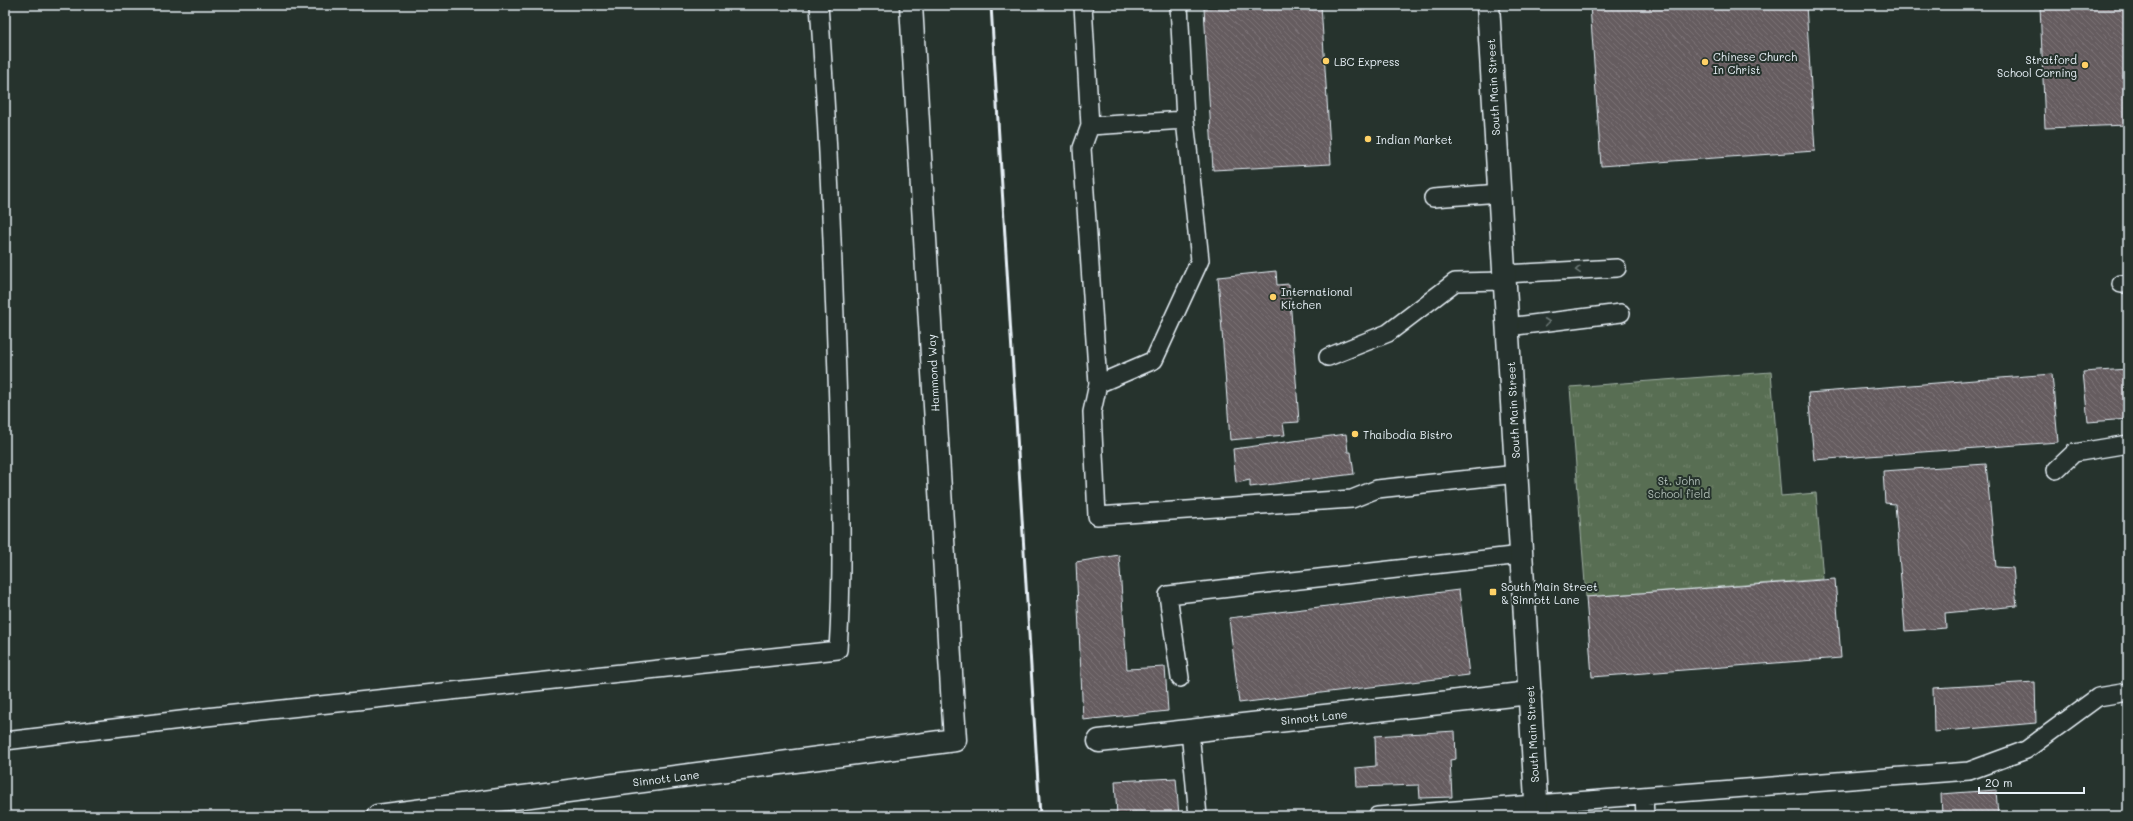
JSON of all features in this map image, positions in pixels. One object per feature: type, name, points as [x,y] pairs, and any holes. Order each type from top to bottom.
[{"type":"street","name":"Hammond Way","points":[[911,5],[955,740]]},
{"type":"street","name":"South Main Street","points":[[1488,5],[1537,810]]},
{"type":"street","name":"Sinnott Lane","points":[[1098,741],[1530,693]]},
{"type":"street","name":"Sinnott Lane","points":[[378,816],[955,740]]},
{"type":"lane","points":[[5,741],[238,713],[838,650],[841,603],[841,494],[827,106],[819,5]]},
{"type":"lane","points":[[1083,5],[1090,126],[1082,148],[1098,384],[1092,412],[1097,516],[1352,499],[1377,489],[1517,474]]},
{"type":"lane","points":[[1098,384],[1154,360],[1200,260],[1185,120],[1179,5]]},
{"type":"lane","points":[[1090,126],[1185,120]]},
{"type":"lane","points":[[1433,198],[1500,193]]},
{"type":"lane","points":[[1328,357],[1388,333],[1455,282],[1617,268]]},
{"type":"lane","points":[[1508,327],[1621,313]]},
{"type":"lane","points":[[2056,470],[2074,453],[2128,444]]},
{"type":"lane","points":[[1180,678],[1168,595],[1522,555]]},
{"type":"lane","points":[[1377,816],[1537,810],[1644,796],[1969,771],[2026,750],[2098,697],[2128,692]]},
{"type":"lane","points":[[1190,730],[1198,816]]},
{"type":"lane","points":[[1644,796],[1645,816]]},
{"type":"green space","name":"St. John School field","points":[[1771,372],[1781,496],[1816,493],[1823,579],[1586,597],[1570,387]]},
{"type":"building","points":[[1321,5],[1331,164],[1213,170],[1204,8]]},
{"type":"building","points":[[1590,5],[1806,5],[1815,151],[1601,166]]},
{"type":"building","name":"Stratford School Corning","points":[[2040,5],[2128,5],[2128,125],[2045,128]]},
{"type":"building","points":[[1276,271],[1277,285],[1289,284],[1299,422],[1283,423],[1285,435],[1230,440],[1218,277]]},
{"type":"building","points":[[2128,369],[2128,419],[2088,422],[2083,372]]},
{"type":"building","points":[[2052,374],[2058,442],[1814,460],[1808,393]]},
{"type":"building","points":[[1346,434],[1348,452],[1351,452],[1354,474],[1250,487],[1250,480],[1236,483],[1233,449]]},
{"type":"building","points":[[1986,464],[1996,567],[2013,568],[2017,606],[1945,613],[1946,628],[1905,631],[1895,504],[1885,503],[1883,471]]},
{"type":"building","points":[[1119,555],[1127,669],[1165,667],[1168,711],[1083,720],[1076,562]]},
{"type":"building","points":[[1835,579],[1841,658],[1592,677],[1586,597]]},
{"type":"building","points":[[1459,590],[1469,675],[1239,703],[1229,618]]},
{"type":"building","points":[[2035,682],[2036,723],[1934,732],[1933,688]]},
{"type":"building","points":[[1455,731],[1456,759],[1450,760],[1452,797],[1420,798],[1419,785],[1357,787],[1356,768],[1376,766],[1375,736]]},
{"type":"building","points":[[1176,778],[1179,816],[1117,816],[1115,781]]},
{"type":"building","points":[[1996,790],[1998,816],[1942,816],[1941,794]]},
{"type":"building","points":[[1872,813],[1874,816],[1811,816]]},
{"type":"railway","points":[[991,5],[1040,816]]},
{"type":"place","name":"LBC Express","points":[[1326,61]]},
{"type":"place","name":"Chinese Church In Christ","points":[[1705,62]]},
{"type":"place","name":"Stratford School Corning","points":[[2085,65]]},
{"type":"place","name":"Indian Market","points":[[1368,139]]},
{"type":"place","name":"International Kitchen","points":[[1273,297]]},
{"type":"place","name":"Thaibodia Bistro","points":[[1355,434]]},
{"type":"place","name":"South Main Street & Sinnott Lane","points":[[1493,592]]}]
